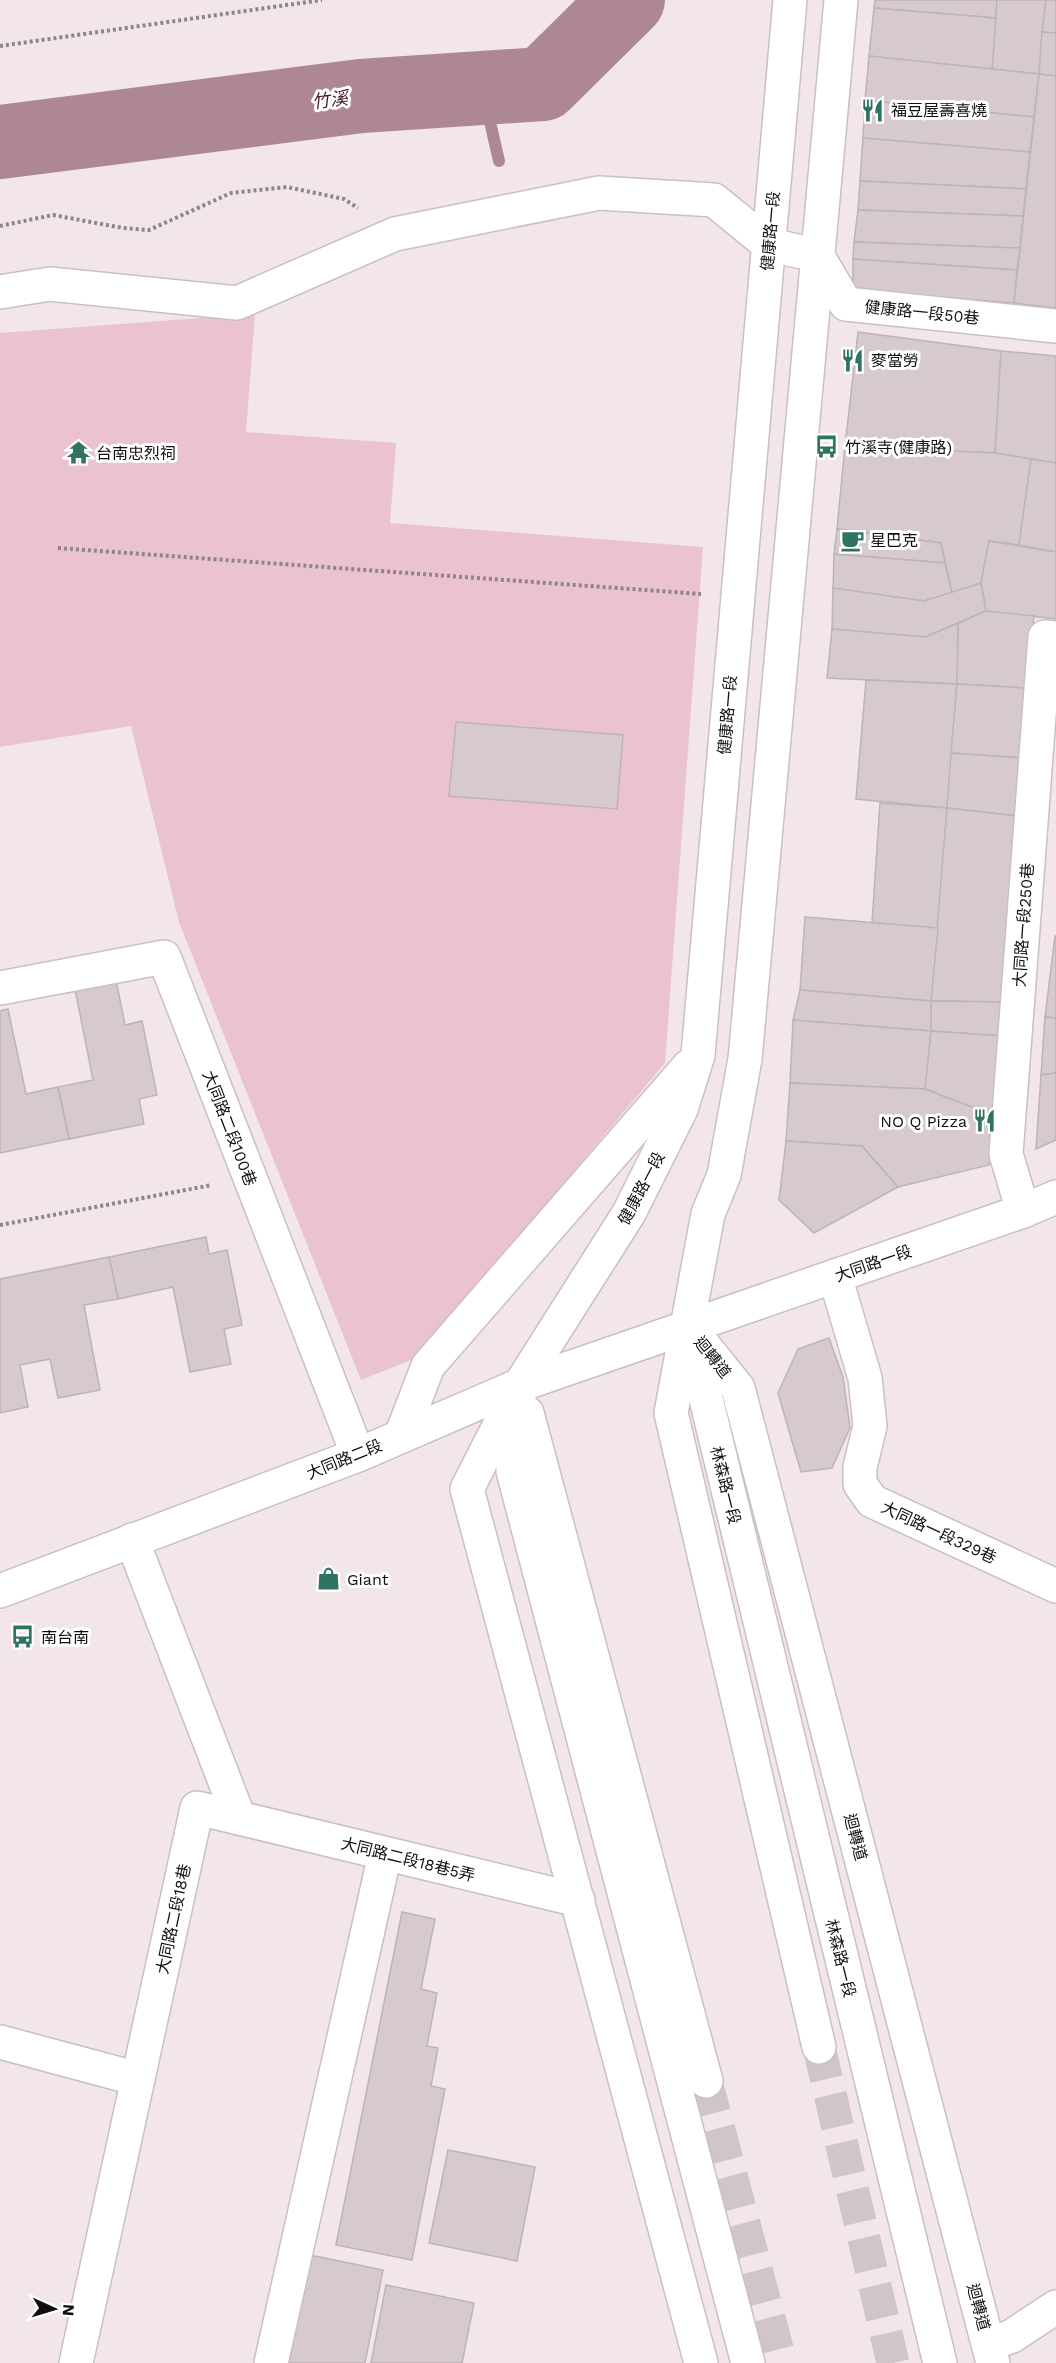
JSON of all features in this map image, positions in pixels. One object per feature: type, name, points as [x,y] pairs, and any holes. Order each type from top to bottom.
[{"type":"street","name":"健康路一段","points":[[520,1385],[629,1213],[681,1109],[698,1055],[790,0]]},
{"type":"street","points":[[819,2047],[670,1413],[708,1214],[724,1175],[745,1059],[841,0]]},
{"type":"street","points":[[0,292],[50,284],[237,303],[395,234],[599,193],[714,200],[769,245],[817,255]]},
{"type":"street","name":"健康路一段50巷","points":[[817,255],[846,304],[1056,326]]},
{"type":"street","name":"大同路一段250巷","points":[[1023,1211],[1006,1154],[1051,638]]},
{"type":"street","name":"大同路二段100巷","points":[[0,988],[164,957],[358,1455]]},
{"type":"street","points":[[401,1436],[428,1366],[698,1055]]},
{"type":"street","name":"大同路一段","points":[[688,1326],[1023,1211],[1056,1197]]},
{"type":"street","name":"大同路一段329巷","points":[[835,1276],[865,1378],[870,1426],[860,1467],[860,1484],[872,1501],[1056,1586]]},
{"type":"street","name":"大同路二段","points":[[0,1591],[358,1455],[520,1385],[688,1326]]},
{"type":"street","name":"迴轉道","points":[[688,1326],[738,1388],[991,2354]]},
{"type":"street","name":"林森路一段","points":[[688,1326],[940,2363]]},
{"type":"street","points":[[520,1385],[467,1489],[700,2363]]},
{"type":"street","points":[[520,1385],[706,2081]]},
{"type":"street","points":[[520,1385],[513,1471],[748,2363]]},
{"type":"street","points":[[132,1540],[239,1818]]},
{"type":"street","name":"大同路二段18巷","points":[[76,2363],[197,1808],[239,1818]]},
{"type":"street","name":"大同路二段18巷5弄","points":[[239,1818],[578,1900]]},
{"type":"street","points":[[270,2363],[385,1854]]},
{"type":"street","points":[[0,2042],[138,2079]]},
{"type":"street","points":[[991,2354],[1012,2336],[1056,2307]]},
{"type":"path","points":[[0,46],[322,0]]},
{"type":"path","points":[[0,226],[53,215],[123,228],[149,230],[231,193],[287,187],[344,199],[395,234]]},
{"type":"path","points":[[58,548],[737,596]]},
{"type":"path","points":[[0,1225],[250,1178]]},
{"type":"shaded area","points":[[255,314],[246,432],[396,443],[390,523],[703,547],[665,1063],[416,1358],[361,1380],[179,922],[131,726],[0,747],[0,333]]},
{"type":"building","points":[[875,0],[997,0],[996,18],[874,8]]},
{"type":"building","points":[[997,0],[1046,0],[1039,74],[992,69]]},
{"type":"building","points":[[1046,0],[1056,0],[1056,33],[1042,32]]},
{"type":"building","points":[[874,8],[996,18],[992,69],[869,56]]},
{"type":"building","points":[[1042,32],[1056,33],[1056,76],[1039,74]]},
{"type":"building","points":[[869,56],[1039,74],[1034,117],[865,100]]},
{"type":"building","points":[[1039,74],[1056,76],[1056,308],[1014,303]]},
{"type":"building","points":[[865,100],[1034,117],[1030,152],[863,138]]},
{"type":"building","points":[[863,138],[1030,152],[1026,189],[860,181]]},
{"type":"building","points":[[860,181],[1026,189],[1023,216],[858,210]]},
{"type":"building","points":[[858,210],[1023,216],[1020,248],[854,242]]},
{"type":"building","points":[[854,242],[1020,248],[1017,270],[853,259]]},
{"type":"building","points":[[853,259],[1017,270],[1014,303],[853,291]]},
{"type":"building","points":[[858,332],[1001,351],[995,453],[845,446]]},
{"type":"building","points":[[1001,351],[1056,356],[1056,463],[995,453]]},
{"type":"building","points":[[845,446],[995,453],[1031,459],[1019,545],[989,541],[981,583],[952,593],[941,543],[837,529]]},
{"type":"building","points":[[1031,459],[1056,463],[1056,552],[1019,545]]},
{"type":"building","points":[[837,529],[941,543],[945,563],[834,554]]},
{"type":"building","points":[[989,541],[1056,552],[1056,619],[986,611],[981,583]]},
{"type":"building","points":[[834,554],[945,563],[952,593],[924,601],[833,588]]},
{"type":"building","points":[[981,583],[986,611],[925,637],[832,629],[833,588],[924,601]]},
{"type":"building","points":[[986,611],[1034,616],[1025,688],[957,684],[958,623]]},
{"type":"building","points":[[958,623],[957,684],[827,678],[832,629],[925,637]]},
{"type":"building","points":[[866,680],[957,684],[947,808],[856,799]]},
{"type":"building","points":[[957,684],[1025,688],[1022,758],[951,753]]},
{"type":"building","points":[[456,722],[623,735],[617,809],[449,796]]},
{"type":"building","points":[[951,753],[1022,758],[1018,816],[947,808]]},
{"type":"building","points":[[880,803],[947,808],[938,928],[872,923]]},
{"type":"building","points":[[947,808],[1018,816],[1005,1002],[931,1001]]},
{"type":"building","points":[[805,917],[938,928],[931,1001],[800,990]]},
{"type":"building","points":[[1056,936],[1056,1018],[1045,1017]]},
{"type":"building","points":[[116,980],[125,1025],[142,1021],[157,1095],[139,1099],[144,1124],[69,1139],[58,1087],[93,1080],[75,989]]},
{"type":"building","points":[[800,990],[931,1001],[931,1031],[793,1020]]},
{"type":"building","points":[[931,1001],[1005,1002],[1002,1036],[931,1031]]},
{"type":"building","points":[[8,1009],[26,1094],[58,1087],[69,1139],[0,1153],[0,1011]]},
{"type":"building","points":[[1045,1017],[1056,1018],[1056,1073],[1041,1075]]},
{"type":"building","points":[[793,1020],[931,1031],[925,1089],[790,1083]]},
{"type":"building","points":[[931,1031],[1002,1036],[995,1116],[925,1089]]},
{"type":"building","points":[[1056,1073],[1056,1140],[1036,1149],[1041,1075]]},
{"type":"building","points":[[790,1083],[925,1089],[995,1116],[989,1165],[898,1187],[862,1146],[786,1141]]},
{"type":"building","points":[[786,1141],[862,1146],[898,1187],[814,1233],[779,1200]]},
{"type":"building","points":[[206,1237],[209,1254],[227,1250],[242,1325],[224,1329],[231,1364],[190,1372],[173,1287],[118,1299],[109,1257]]},
{"type":"building","points":[[109,1257],[118,1299],[84,1305],[100,1390],[58,1398],[50,1359],[20,1365],[28,1407],[0,1413],[0,1279]]},
{"type":"building","points":[[829,1338],[843,1377],[850,1428],[832,1468],[801,1472],[778,1393],[798,1349]]},
{"type":"building","points":[[402,1912],[435,1919],[421,1989],[437,1993],[427,2046],[438,2048],[431,2086],[445,2089],[412,2260],[336,2245]]},
{"type":"building","points":[[448,2150],[535,2167],[517,2261],[429,2243]]},
{"type":"building","points":[[310,2255],[383,2270],[365,2363],[289,2363]]},
{"type":"building","points":[[386,2285],[474,2303],[462,2363],[371,2363]]},
{"type":"waterway","name":"竹溪","points":[[0,142],[361,96],[543,84],[628,0]]},
{"type":"waterway","points":[[482,87],[499,161]]},
{"type":"tunnel","points":[[819,2047],[893,2363]]},
{"type":"tunnel","points":[[706,2081],[781,2363]]},
{"type":"place","name":"福豆屋壽喜燒","points":[[873,110]]},
{"type":"place","name":"麥當勞","points":[[853,360]]},
{"type":"place","name":"竹溪寺(健康路)","points":[[827,447]]},
{"type":"place","name":"台南忠烈祠","points":[[78,453]]},
{"type":"place","name":"星巴克","points":[[852,540]]},
{"type":"place","name":"NO Q Pizza","points":[[985,1121]]},
{"type":"place","name":"Giant","points":[[329,1579]]},
{"type":"place","name":"南台南","points":[[23,1637]]}]
